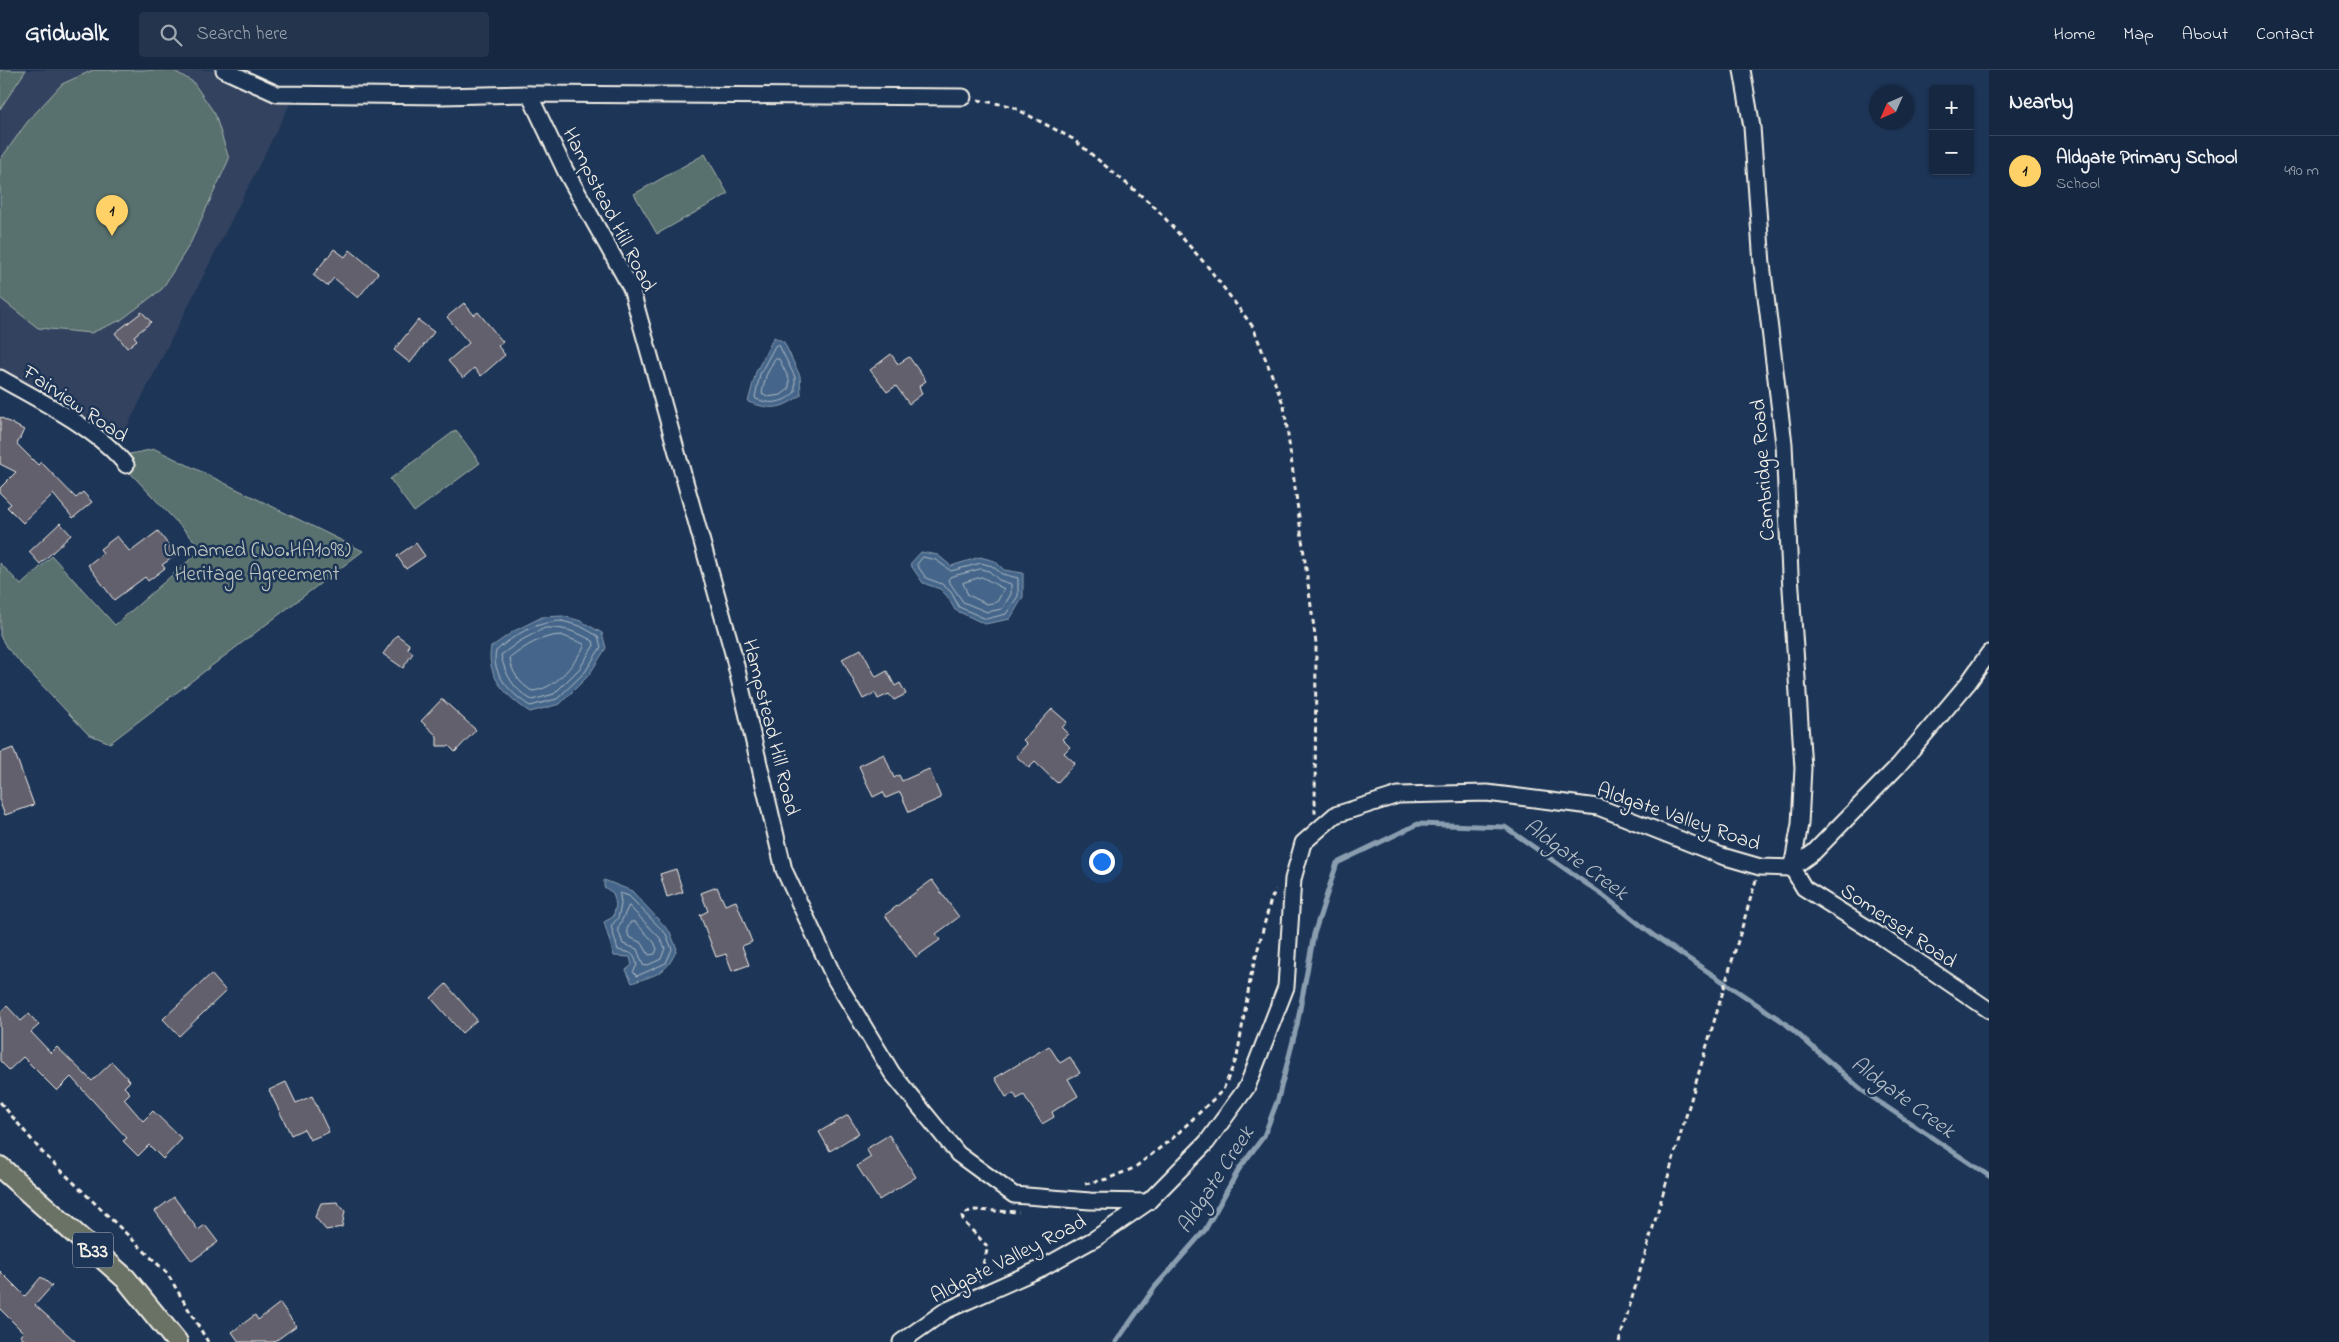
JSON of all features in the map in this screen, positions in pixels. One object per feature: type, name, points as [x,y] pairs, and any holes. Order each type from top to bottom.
[{"type":"main road","name":"B33","points":[[0,1167],[126,1279],[178,1342]]},
{"type":"street","points":[[224,70],[276,94],[962,97]]},
{"type":"street","name":"Cambridge Road","points":[[1742,70],[1752,127],[1762,264],[1784,444],[1790,574],[1803,768],[1800,824],[1792,868]]},
{"type":"street","name":"Hampstead Hill Road","points":[[529,94],[565,170],[631,288],[733,653],[784,870],[835,979],[892,1073],[958,1154],[1014,1195],[1059,1199],[1148,1202]]},
{"type":"street","name":"Fairview Road","points":[[0,378],[72,420],[115,451],[126,465]]},
{"type":"street","points":[[1792,868],[1814,852],[1898,766],[1968,682],[1989,653]]},
{"type":"street","name":"Aldgate Valley Road","points":[[902,1342],[945,1311],[1057,1260],[1096,1238],[1148,1202],[1207,1142],[1247,1087],[1286,987],[1293,879],[1303,842],[1335,815],[1398,795],[1487,793],[1598,807],[1722,856],[1760,867],[1792,868]]},
{"type":"street","name":"Somerset Road","points":[[1792,868],[1804,888],[1882,937],[1989,1010]]},
{"type":"path","points":[[962,97],[1012,106],[1073,138],[1156,208],[1208,267],[1253,327],[1284,406],[1316,643],[1315,832]]},
{"type":"path","points":[[1619,1342],[1760,867]]},
{"type":"path","points":[[1059,1199],[1080,1186],[1107,1179],[1134,1168],[1174,1137],[1224,1090],[1237,1057],[1251,975],[1271,899],[1281,880],[1293,879]]},
{"type":"path","points":[[0,1102],[42,1152],[167,1273],[208,1342]]},
{"type":"path","points":[[974,1298],[981,1266],[988,1247],[964,1222],[962,1216],[971,1210],[1024,1212]]},
{"type":"shaded area","points":[[0,70],[224,70],[295,94],[115,451],[0,378]]},
{"type":"green space","points":[[0,70],[26,70],[0,109]]},
{"type":"green space","points":[[93,70],[173,70],[193,82],[215,114],[229,159],[190,244],[162,289],[121,320],[91,333],[38,328],[0,298],[0,160],[28,121],[62,84]]},
{"type":"green space","points":[[705,154],[728,194],[657,234],[634,194]]},
{"type":"green space","points":[[456,430],[480,463],[414,512],[390,479]]},
{"type":"green space","name":"Unnamed (No.HA1098) Heritage Agreement","points":[[103,444],[125,455],[155,449],[363,551],[110,743],[88,734],[7,648],[0,636],[0,563],[21,585],[52,556],[115,625],[202,549]]},
{"type":"water","points":[[774,337],[784,342],[800,376],[801,395],[787,404],[770,407],[748,402],[756,372]]},
{"type":"water","points":[[921,552],[938,555],[951,566],[980,557],[995,561],[1004,570],[1023,573],[1023,597],[1010,619],[985,624],[955,610],[947,596],[940,589],[923,583],[910,564]]},
{"type":"water","points":[[563,616],[581,621],[602,633],[606,648],[589,675],[560,704],[530,712],[506,693],[495,677],[491,667],[491,647],[514,631],[542,617]]},
{"type":"water","points":[[604,880],[632,891],[670,932],[677,949],[665,969],[632,983],[626,970],[632,965],[630,957],[614,956],[604,922],[613,917],[616,905],[613,893],[604,887]]},
{"type":"building","points":[[334,249],[345,257],[350,250],[378,273],[358,298],[334,278],[327,286],[313,275]]},
{"type":"building","points":[[464,303],[474,315],[478,312],[503,342],[498,346],[505,355],[481,376],[474,368],[463,378],[448,361],[469,343],[447,317]]},
{"type":"building","points":[[142,312],[151,322],[134,336],[137,340],[127,348],[115,333]]},
{"type":"building","points":[[418,320],[434,332],[410,363],[394,350]]},
{"type":"building","points":[[891,354],[898,364],[909,357],[926,381],[919,386],[922,394],[909,404],[896,386],[887,392],[870,370]]},
{"type":"building","points":[[0,417],[24,430],[17,444],[38,465],[41,462],[76,498],[83,492],[92,502],[73,518],[53,494],[23,523],[7,507],[11,504],[0,493],[0,488],[16,472],[0,464]]},
{"type":"building","points":[[60,523],[71,535],[40,564],[29,552]]},
{"type":"building","points":[[158,531],[176,555],[162,565],[165,568],[148,581],[145,577],[114,600],[88,565],[103,553],[100,549],[117,536],[130,552]]},
{"type":"building","points":[[416,543],[425,556],[406,569],[397,556]]},
{"type":"building","points":[[397,635],[409,644],[408,649],[413,653],[403,668],[383,654]]},
{"type":"building","points":[[861,649],[876,677],[887,671],[895,686],[900,683],[906,694],[894,700],[889,694],[878,699],[875,693],[863,699],[842,659]]},
{"type":"building","points":[[442,699],[476,730],[455,752],[449,746],[437,746],[437,736],[421,721]]},
{"type":"building","points":[[1052,709],[1067,722],[1062,728],[1068,734],[1062,739],[1070,747],[1064,753],[1075,763],[1057,783],[1035,762],[1029,768],[1016,756],[1027,744],[1023,740]]},
{"type":"building","points":[[13,748],[34,805],[5,815],[0,803],[0,753]]},
{"type":"building","points":[[884,754],[894,778],[899,775],[902,781],[929,769],[941,798],[909,812],[900,792],[886,798],[883,792],[873,797],[859,766]]},
{"type":"building","points":[[676,869],[683,892],[667,897],[660,874]]},
{"type":"building","points":[[932,880],[959,917],[936,934],[940,940],[916,957],[885,915]]},
{"type":"building","points":[[717,887],[725,905],[736,901],[752,942],[742,946],[749,965],[732,971],[726,954],[716,957],[700,915],[708,911],[701,893]]},
{"type":"building","points":[[211,974],[226,991],[179,1036],[163,1019]]},
{"type":"building","points":[[446,984],[477,1020],[462,1033],[431,998]]},
{"type":"building","points":[[7,1006],[21,1021],[29,1014],[39,1025],[31,1032],[51,1053],[57,1047],[92,1081],[112,1062],[130,1081],[124,1087],[130,1093],[124,1099],[143,1121],[153,1111],[182,1139],[163,1159],[149,1145],[138,1156],[123,1141],[127,1138],[71,1077],[57,1091],[23,1057],[9,1070],[0,1061],[0,1012]]},
{"type":"building","points":[[1049,1046],[1060,1063],[1070,1057],[1080,1073],[1068,1079],[1078,1096],[1052,1112],[1054,1117],[1042,1124],[1024,1095],[1017,1099],[1014,1093],[1006,1097],[995,1078]]},
{"type":"building","points":[[286,1082],[296,1103],[312,1096],[329,1132],[310,1140],[304,1129],[291,1135],[269,1090]]},
{"type":"building","points":[[848,1115],[859,1133],[830,1151],[819,1132]]},
{"type":"building","points":[[889,1135],[916,1177],[879,1200],[857,1166],[871,1157],[866,1149]]},
{"type":"building","points":[[174,1197],[198,1230],[205,1225],[218,1242],[192,1261],[155,1211]]},
{"type":"building","points":[[337,1202],[345,1211],[342,1227],[326,1230],[315,1217],[321,1203]]},
{"type":"building","points":[[0,1271],[25,1296],[41,1277],[52,1286],[35,1305],[76,1342],[27,1342],[20,1336],[23,1332],[0,1309]]},
{"type":"building","points":[[280,1303],[296,1326],[274,1342],[239,1342],[232,1332],[255,1315],[258,1320]]},
{"type":"waterway","name":"Aldgate Creek","points":[[1116,1342],[1155,1287],[1205,1230],[1239,1169],[1264,1136],[1278,1099],[1297,1025],[1314,934],[1337,863],[1418,824],[1505,827],[1604,896],[1653,935],[1785,1023],[1863,1091],[1989,1176]]},
{"type":"place","name":"Aldgate Primary School","points":[[112,236]]}]
